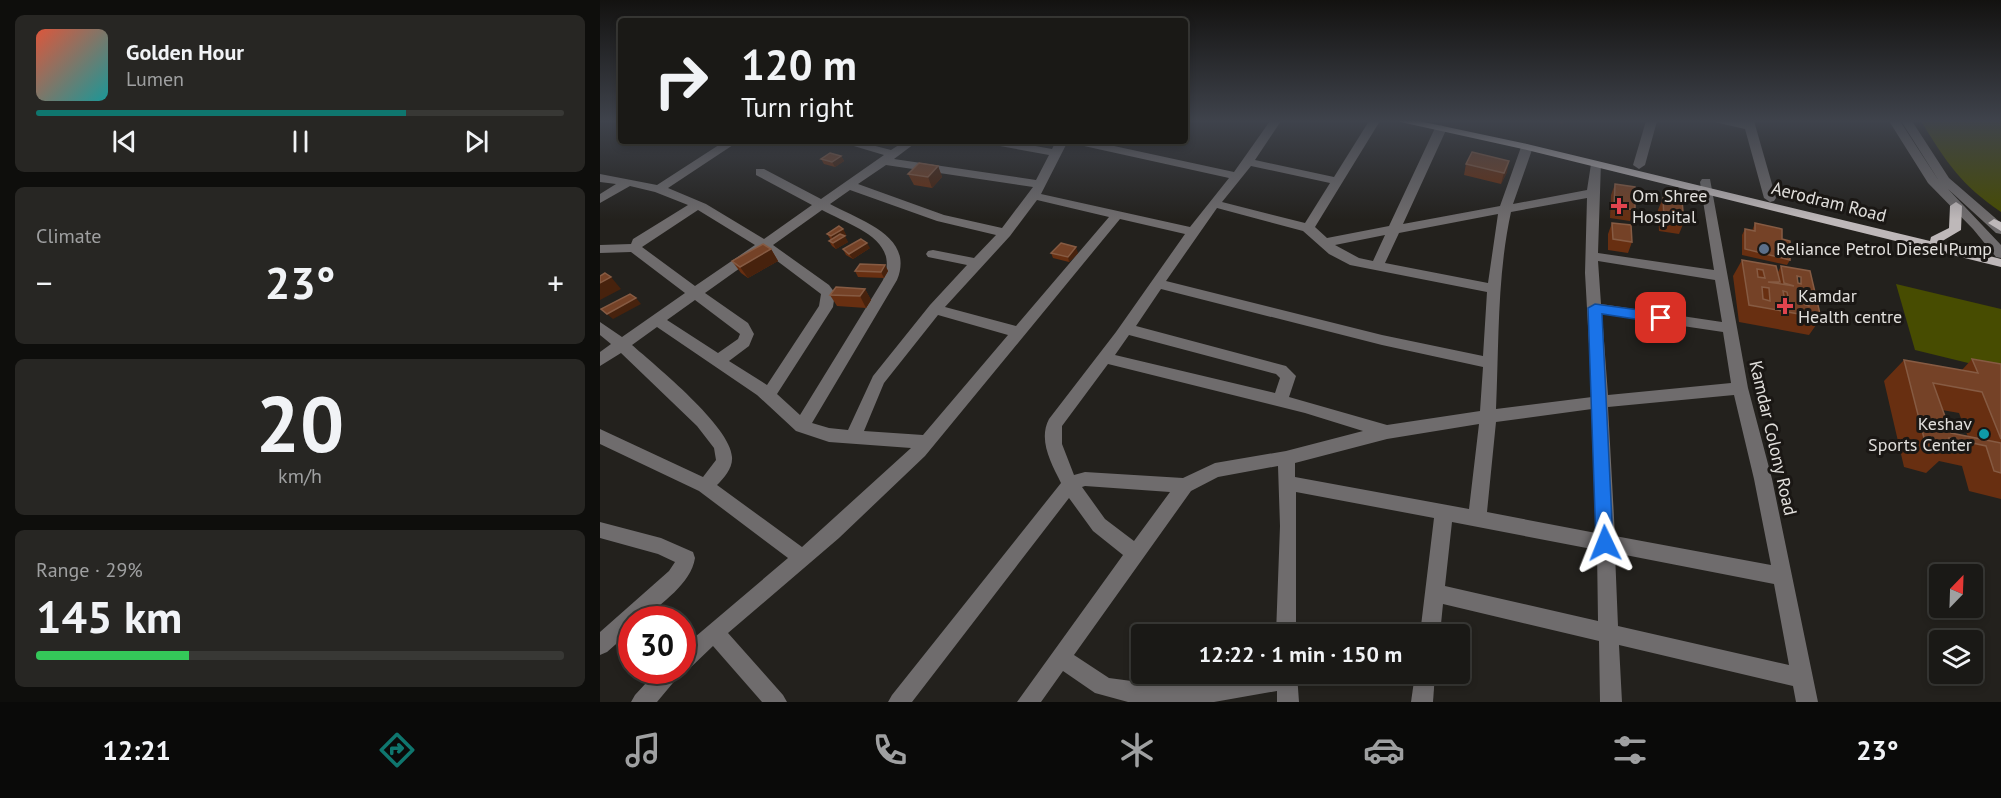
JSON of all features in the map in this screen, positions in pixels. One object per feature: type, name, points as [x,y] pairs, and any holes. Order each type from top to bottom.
[{"type":"main road","name":"Aerodram Road","points":[[1555,154],[1770,198],[2001,254]]},
{"type":"main road","name":"Aerodram Road","points":[[1584,154],[1639,165],[1706,186],[2001,263]]},
{"type":"main road","points":[[1936,240],[1955,230],[1956,206]]},
{"type":"street","points":[[659,189],[713,154]]},
{"type":"street","points":[[879,154],[1037,190],[1118,214],[1193,232]]},
{"type":"street","points":[[600,360],[893,154]]},
{"type":"street","points":[[854,437],[878,380],[935,309],[1005,233],[1037,190],[1056,154]]},
{"type":"street","points":[[1134,154],[1237,176]]},
{"type":"street","points":[[1136,553],[1100,526],[1071,483],[1054,447],[1052,430],[1058,418],[1159,284],[1193,232],[1254,154]]},
{"type":"street","points":[[1308,228],[1355,154]]},
{"type":"street","points":[[1377,267],[1430,154]]},
{"type":"street","points":[[1477,518],[1488,416],[1494,289],[1505,209],[1525,154]]},
{"type":"street","points":[[1639,165],[1642,154]]},
{"type":"street","points":[[1757,154],[1770,198]]},
{"type":"street","points":[[1913,154],[1920,165],[1956,206],[1978,226],[2001,254]]},
{"type":"street","points":[[1927,154],[1945,180],[1999,227]]},
{"type":"street","points":[[1248,162],[1338,181]]},
{"type":"street","points":[[1597,164],[1592,193],[1592,256],[1600,401],[1611,702]]},
{"type":"street","points":[[760,172],[878,235],[891,246],[897,262],[890,280],[802,426]]},
{"type":"street","points":[[600,178],[659,189],[697,205],[764,244],[828,293],[826,307],[768,396]]},
{"type":"street","points":[[600,199],[627,183]]},
{"type":"street","points":[[848,185],[941,218],[1005,233]]},
{"type":"street","name":"Kamdar Colony Road","points":[[1706,186],[1740,388],[1766,489],[1807,702]]},
{"type":"street","points":[[1327,243],[1592,193]]},
{"type":"street","points":[[1215,204],[1308,228],[1342,257],[1377,267],[1494,289]]},
{"type":"street","points":[[697,205],[638,242],[636,248],[640,255],[743,327],[747,334],[744,342],[718,361]]},
{"type":"street","points":[[696,649],[802,558],[927,442],[1118,214]]},
{"type":"street","points":[[600,249],[636,248]]},
{"type":"street","points":[[933,254],[977,263]]},
{"type":"street","points":[[1592,256],[1721,276]]},
{"type":"street","points":[[1159,284],[1371,337],[1491,363]]},
{"type":"street","points":[[1595,308],[1729,328]]},
{"type":"street","points":[[935,309],[1018,333]]},
{"type":"street","points":[[657,320],[768,396],[802,426],[829,435],[927,442]]},
{"type":"street","points":[[600,327],[623,344],[702,420],[722,445],[724,459],[719,470],[705,486]]},
{"type":"street","points":[[1126,329],[1281,370],[1289,380],[1280,401]]},
{"type":"street","points":[[1105,358],[1280,401],[1387,432]]},
{"type":"street","points":[[1028,702],[1185,486],[1215,470],[1286,458],[1387,432],[1488,416],[1600,401],[1740,388]]},
{"type":"street","points":[[600,436],[705,486],[723,502],[802,558]]},
{"type":"street","points":[[1286,458],[1289,483],[1286,624]]},
{"type":"street","points":[[898,702],[1071,483],[1085,479],[1185,486]]},
{"type":"street","points":[[1289,483],[1781,576]]},
{"type":"street","points":[[1431,624],[1444,512]]},
{"type":"street","points":[[600,645],[675,577],[686,564],[687,558],[661,546],[602,532]]},
{"type":"street","points":[[1434,593],[1803,678]]},
{"type":"street","points":[[714,632],[776,702]]},
{"type":"street","points":[[1062,658],[1108,688],[1184,701],[1254,684]]},
{"type":"street","points":[[642,702],[659,684]]},
{"type":"street","points":[[1287,684],[1287,702]]},
{"type":"street","points":[[1422,702],[1424,684]]},
{"type":"shaded area","points":[[1942,154],[2001,154],[2001,212],[1975,192],[1955,172]]},
{"type":"shaded area","points":[[1896,284],[2001,309],[2001,371],[1915,350]]},
{"type":"building","points":[[829,154],[841,156],[832,162],[821,159]]},
{"type":"building","points":[[1471,154],[1509,161],[1504,173],[1466,164]]},
{"type":"building","points":[[919,163],[938,166],[928,177],[908,174]]},
{"type":"building","points":[[1615,184],[1635,187],[1635,210],[1614,207]]},
{"type":"building","points":[[1663,198],[1682,201],[1684,222],[1664,219]]},
{"type":"building","points":[[1612,223],[1631,225],[1632,242],[1613,239]]},
{"type":"building","points":[[1755,223],[1782,229],[1782,239],[1790,241],[1790,260],[1745,249],[1745,229],[1755,231]]},
{"type":"building","points":[[839,226],[843,229],[831,236],[827,234]]},
{"type":"building","points":[[840,234],[845,236],[833,243],[829,241]]},
{"type":"building","points":[[861,239],[867,243],[849,254],[843,249]]},
{"type":"building","points":[[1061,243],[1076,247],[1068,257],[1051,253]]},
{"type":"building","points":[[763,244],[771,249],[740,267],[732,261]]},
{"type":"building","points":[[1742,260],[1776,266],[1780,282],[1768,282],[1794,286],[1784,283],[1781,266],[1810,271],[1821,318],[1749,305]],"holes":[[[1757,269],[1763,270],[1765,278],[1758,277]],[[1797,276],[1801,277],[1801,284],[1798,283]],[[1762,287],[1769,288],[1770,301],[1763,299]],[[1783,291],[1787,292],[1790,307],[1786,306]],[[1804,294],[1808,295],[1809,306],[1805,305]]]},
{"type":"building","points":[[860,264],[885,265],[881,272],[855,271]]},
{"type":"building","points":[[605,273],[611,277],[600,283],[600,276]]},
{"type":"building","points":[[836,287],[865,289],[860,296],[830,295]]},
{"type":"building","points":[[630,294],[636,298],[607,314],[601,309]]},
{"type":"building","points":[[1972,359],[2001,364],[2001,439],[1982,392],[1933,383],[1951,433],[2001,443],[2001,473],[1994,471],[1986,446],[1949,438],[1949,452],[1926,446],[1904,360],[1978,373]]},
{"type":"place","name":"Om Shree Hospital","points":[[1619,206]]},
{"type":"place","name":"Reliance Petrol Diesel Pump","points":[[1764,249]]},
{"type":"place","name":"Kamdar Health centre","points":[[1785,306]]},
{"type":"place","name":"Keshav Sports Center","points":[[1984,434]]},
{"type":"route","points":[[1605,543],[1595,308],[1661,318]]}]
